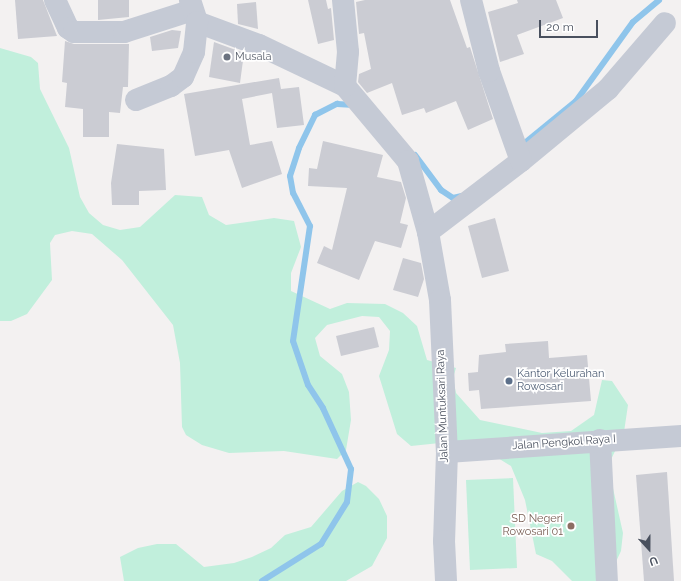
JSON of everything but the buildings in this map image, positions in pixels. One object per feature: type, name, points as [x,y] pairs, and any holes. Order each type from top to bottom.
[{"type":"street","points":[[55,0],[68,28],[74,32],[124,32],[193,11],[194,52],[182,77],[170,86],[136,100]]},
{"type":"street","points":[[343,0],[348,52],[345,86]]},
{"type":"street","points":[[471,0],[488,71],[517,150]]},
{"type":"street","name":"Jalan Muntuksari Raya","points":[[193,11],[259,45],[345,86],[408,161],[428,232],[440,300],[447,452],[444,541],[446,581]]},
{"type":"street","points":[[428,232],[517,150],[608,89],[665,23]]},
{"type":"street","name":"Jalan Pengkol Raya I","points":[[447,452],[600,440],[681,436]]},
{"type":"street","points":[[600,440],[607,581]]},
{"type":"green space","points":[[0,48],[31,57],[38,63],[40,89],[69,148],[80,197],[89,213],[103,225],[120,230],[140,227],[175,195],[202,197],[209,215],[226,225],[274,218],[294,221],[301,247],[291,273],[291,291],[330,309],[347,303],[385,304],[403,313],[417,326],[427,360],[456,368],[453,378],[456,393],[480,420],[542,433],[571,431],[594,415],[602,380],[612,381],[628,405],[624,432],[608,466],[623,533],[621,551],[613,568],[601,581],[572,581],[552,561],[536,554],[525,500],[511,466],[469,440],[411,446],[397,434],[379,376],[389,350],[390,331],[379,317],[362,316],[327,325],[315,338],[320,356],[342,374],[349,392],[351,420],[346,450],[337,459],[284,451],[229,453],[202,445],[186,435],[182,427],[180,363],[173,325],[122,260],[92,234],[72,231],[55,235],[50,243],[52,280],[27,314],[11,321],[0,321]]},
{"type":"green space","points":[[513,478],[517,568],[470,570],[466,480]]},
{"type":"green space","points":[[358,482],[366,486],[379,499],[387,516],[387,538],[372,566],[346,581],[124,581],[120,557],[138,548],[157,544],[176,544],[204,567],[234,563],[252,557],[271,548],[285,535],[311,527],[342,491]]},
{"type":"waterway","points":[[521,146],[576,101],[633,22],[659,0]]},
{"type":"waterway","points":[[262,581],[321,544],[347,502],[351,469],[323,408],[308,385],[293,341],[310,226],[293,193],[290,176],[299,148],[315,115],[337,104],[354,105]]},
{"type":"waterway","points":[[415,155],[441,190],[453,198],[462,196]]},
{"type":"place","name":"Musala","points":[[227,57]]},
{"type":"place","name":"Kantor Kelurahan Rowosari","points":[[509,381]]},
{"type":"place","name":"SD Negeri Rowosari 01","points":[[571,526]]}]
